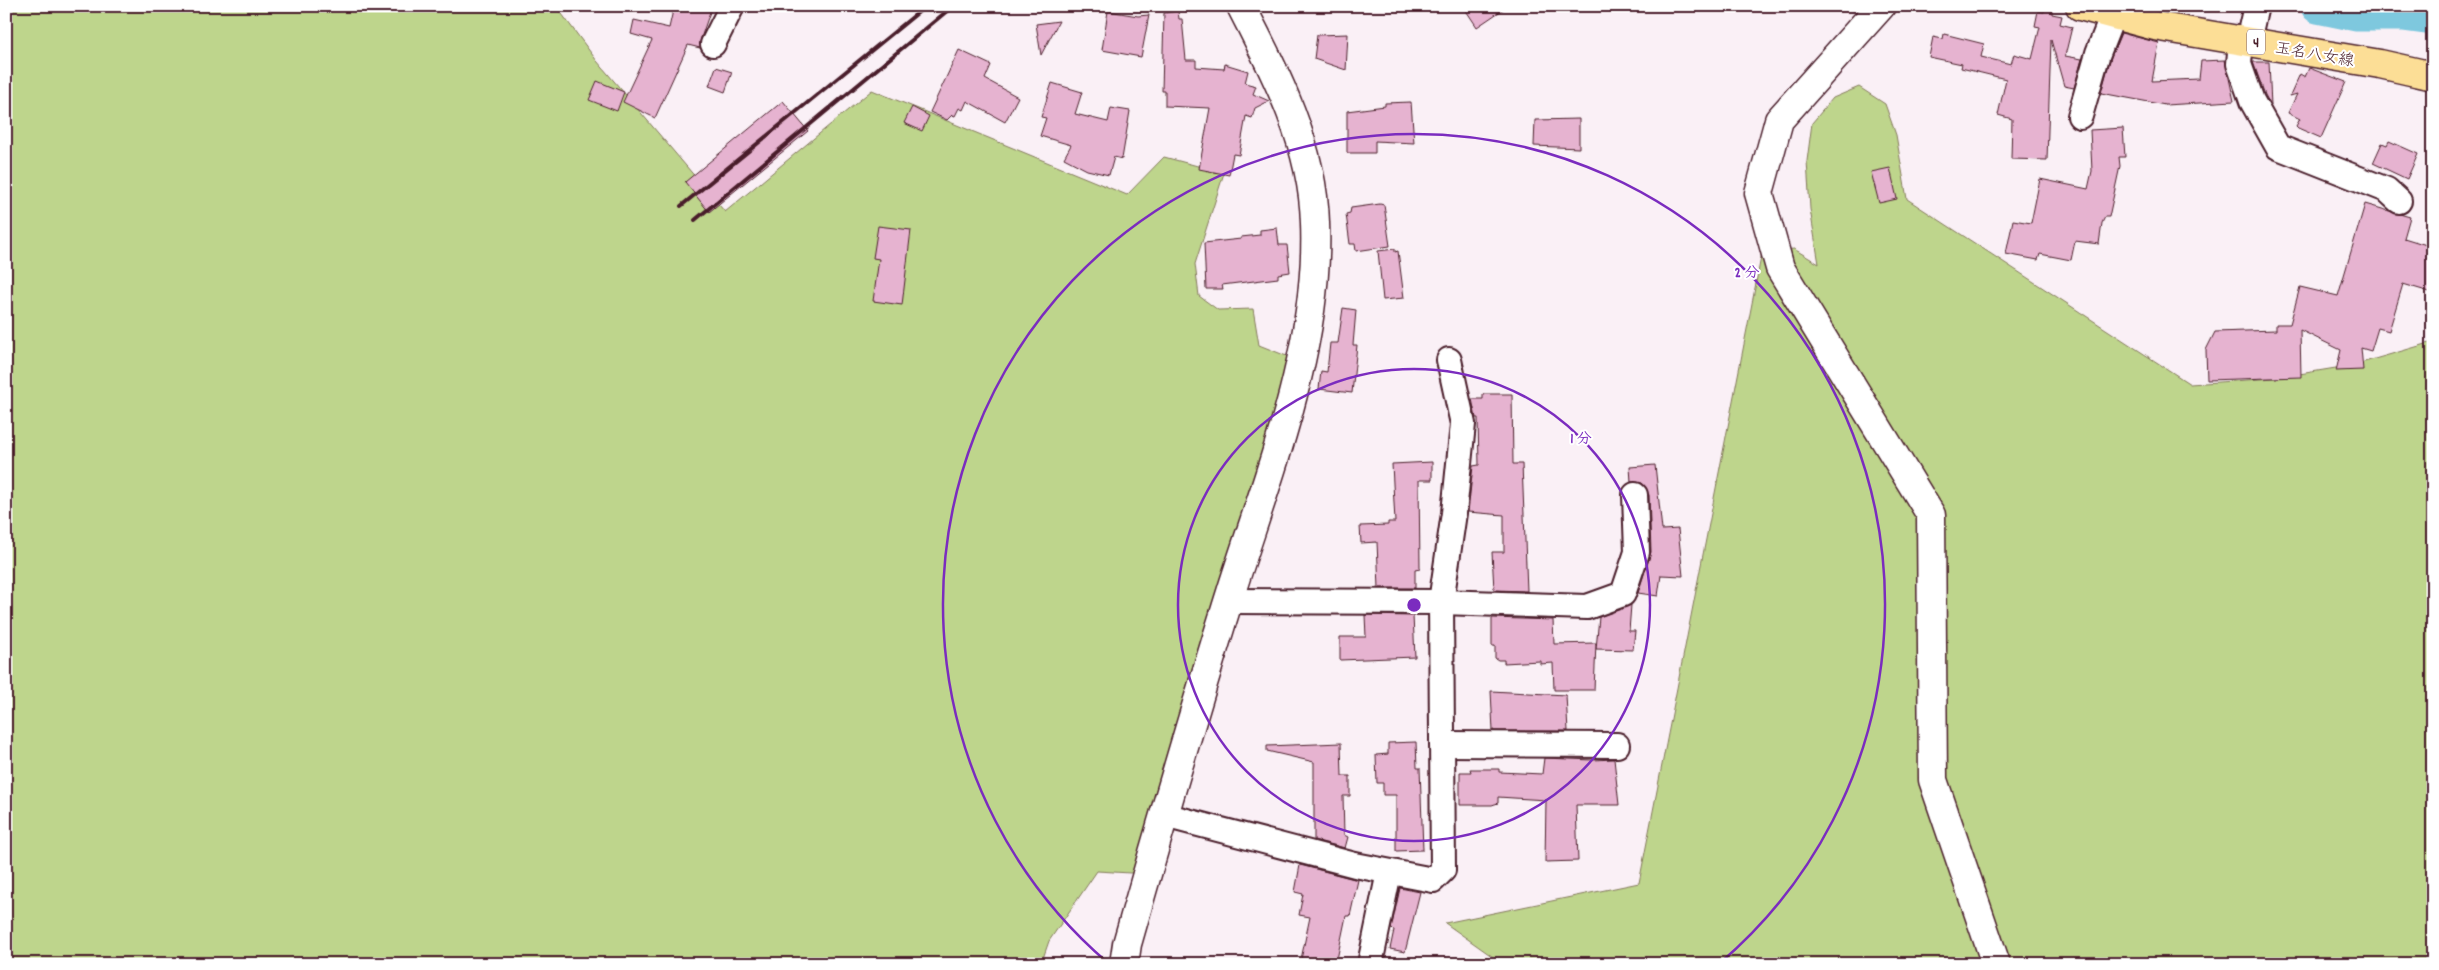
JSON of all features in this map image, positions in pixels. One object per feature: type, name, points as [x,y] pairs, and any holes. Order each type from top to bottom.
[{"type":"main road","name":"玉名八女線","points":[[2080,6],[2155,26],[2250,27],[2380,64],[2433,76]]},
{"type":"street","points":[[713,44],[732,6]]},
{"type":"street","points":[[1124,964],[1164,814],[1228,601],[1284,426],[1306,332],[1315,274],[1315,221],[1306,156],[1280,84],[1241,6]]},
{"type":"street","points":[[1881,6],[1779,120],[1759,193],[1780,268],[1931,515],[1933,780],[1996,964]]},
{"type":"street","points":[[2080,116],[2098,53],[2112,15]]},
{"type":"street","points":[[2250,27],[2239,64],[2252,101],[2278,147],[2387,190],[2399,201]]},
{"type":"street","points":[[1164,814],[1354,865],[1432,880],[1443,870],[1442,602],[1463,424],[1449,360]]},
{"type":"street","points":[[1228,601],[1442,602],[1587,607],[1623,594],[1637,552],[1635,495]]},
{"type":"street","points":[[1442,744],[1617,745]]},
{"type":"street","points":[[1370,964],[1389,872]]},
{"type":"green space","points":[[6,6],[556,6],[597,61],[725,212],[872,90],[1127,195],[1164,157],[1224,173],[1195,264],[1199,296],[1218,310],[1253,309],[1259,345],[1299,361],[1147,874],[1097,871],[1049,941],[1041,964],[6,964]]},
{"type":"green space","points":[[1859,87],[1885,104],[1896,135],[1907,199],[2190,384],[2275,378],[2354,365],[2433,342],[2433,964],[1503,964],[1445,923],[1639,883],[1762,252],[1794,249],[1819,264],[1810,209],[1807,161],[1812,123],[1833,98]]},
{"type":"building","points":[[674,6],[712,6],[701,38],[700,48],[688,45],[655,118],[623,102],[652,40],[631,34],[634,20],[669,28]]},
{"type":"building","points":[[1463,6],[1508,6],[1477,27]]},
{"type":"building","points":[[2045,7],[2052,8],[2052,14],[2062,16],[2060,24],[2072,27],[2065,56],[2082,59],[2074,88],[2064,86],[2051,40],[2047,160],[2011,159],[2012,119],[1998,115],[2006,79],[1961,68],[1962,64],[1929,57],[1933,37],[1943,39],[1944,34],[1984,44],[1981,57],[2011,64],[2014,54],[2032,59],[2040,27],[2035,26],[2038,11],[2044,12]]},
{"type":"building","points":[[1108,11],[1138,16],[1149,15],[1141,57],[1102,50]]},
{"type":"building","points":[[1178,11],[1179,19],[1182,19],[1186,60],[1196,60],[1196,67],[1224,69],[1225,64],[1248,71],[1245,83],[1256,86],[1253,94],[1269,101],[1255,108],[1252,118],[1246,116],[1239,155],[1233,154],[1229,175],[1199,169],[1210,108],[1165,106],[1165,91],[1162,91],[1164,13]]},
{"type":"building","points":[[1059,21],[1041,55],[1036,24]]},
{"type":"building","points":[[2121,33],[2159,43],[2152,81],[2199,79],[2201,61],[2225,60],[2234,101],[2165,105],[2101,93],[2111,57]]},
{"type":"building","points":[[1348,34],[1346,70],[1314,59],[1317,35]]},
{"type":"building","points":[[959,50],[991,65],[985,79],[1018,97],[1005,122],[967,101],[963,110],[959,108],[955,116],[952,115],[947,120],[930,112]]},
{"type":"building","points":[[2253,62],[2269,62],[2271,106],[2265,95]]},
{"type":"building","points":[[716,67],[732,72],[725,92],[709,86]]},
{"type":"building","points":[[2309,68],[2346,82],[2321,138],[2298,128],[2296,126],[2300,119],[2288,113],[2297,94],[2290,96],[2300,74],[2305,77]]},
{"type":"building","points":[[597,81],[624,92],[617,111],[589,100]]},
{"type":"building","points":[[1052,83],[1082,92],[1075,114],[1108,122],[1111,108],[1130,111],[1122,159],[1114,157],[1109,175],[1087,170],[1064,158],[1071,145],[1040,136],[1046,118],[1041,117]]},
{"type":"building","points":[[783,101],[808,131],[709,212],[685,182]]},
{"type":"building","points":[[1411,102],[1414,143],[1375,141],[1375,153],[1347,153],[1347,111],[1385,106],[1385,103]]},
{"type":"building","points":[[912,107],[929,116],[922,131],[904,123]]},
{"type":"building","points":[[1579,119],[1579,148],[1534,146],[1535,120]]},
{"type":"building","points":[[2123,128],[2125,157],[2119,157],[2120,166],[2109,217],[2105,217],[2102,223],[2099,244],[2075,241],[2071,260],[2040,254],[2038,260],[2006,254],[2013,220],[2031,223],[2040,179],[2088,189],[2092,171],[2090,130]]},
{"type":"building","points":[[2389,141],[2418,154],[2407,179],[2373,163],[2382,143],[2387,145]]},
{"type":"building","points":[[1890,168],[1897,199],[1879,203],[1871,172]]},
{"type":"building","points":[[2365,204],[2410,217],[2404,238],[2433,247],[2433,293],[2403,284],[2389,331],[2378,328],[2371,351],[2361,348],[2363,370],[2336,371],[2341,350],[2300,330],[2301,377],[2207,380],[2206,350],[2215,332],[2276,330],[2276,324],[2290,324],[2300,287],[2338,296]]},
{"type":"building","points":[[1384,205],[1390,246],[1356,251],[1355,244],[1350,244],[1346,214],[1350,213],[1351,208]]},
{"type":"building","points":[[878,226],[911,230],[902,305],[873,301],[879,259],[873,258]]},
{"type":"building","points":[[1277,228],[1279,245],[1287,245],[1290,272],[1278,274],[1278,278],[1222,285],[1223,289],[1206,289],[1204,243],[1241,239],[1241,237],[1260,235],[1260,230]]},
{"type":"building","points":[[1395,249],[1395,252],[1398,251],[1404,298],[1383,300],[1378,251]]},
{"type":"building","points":[[1343,308],[1356,310],[1353,345],[1357,345],[1352,393],[1319,389],[1321,371],[1327,372],[1330,343],[1338,343]]},
{"type":"building","points":[[1483,394],[1512,394],[1513,464],[1522,464],[1527,591],[1494,590],[1492,552],[1504,552],[1504,515],[1468,512],[1473,466],[1479,465],[1478,418],[1476,418],[1472,399],[1483,399]]},
{"type":"building","points":[[1432,462],[1432,480],[1419,480],[1420,569],[1415,570],[1415,588],[1379,588],[1377,542],[1361,543],[1360,526],[1388,525],[1388,522],[1395,522],[1392,464]]},
{"type":"building","points":[[1655,465],[1662,530],[1678,529],[1683,576],[1661,575],[1658,596],[1638,593],[1651,552],[1649,495],[1642,483],[1631,482],[1630,467]]},
{"type":"building","points":[[1631,605],[1629,631],[1635,631],[1633,650],[1596,649],[1599,617]]},
{"type":"building","points":[[1365,615],[1413,616],[1415,657],[1340,660],[1340,637],[1366,637]]},
{"type":"building","points":[[1492,618],[1553,620],[1554,644],[1596,643],[1594,690],[1554,690],[1553,663],[1540,664],[1540,661],[1504,663],[1504,660],[1495,658],[1495,646],[1492,646]]},
{"type":"building","points":[[1491,691],[1566,695],[1568,731],[1493,731]]},
{"type":"building","points":[[1416,742],[1417,768],[1420,768],[1423,850],[1396,851],[1396,795],[1383,795],[1383,783],[1377,783],[1376,755],[1388,754],[1388,743]]},
{"type":"building","points":[[1341,743],[1342,776],[1350,776],[1350,796],[1343,796],[1344,835],[1348,837],[1345,848],[1314,840],[1314,762],[1267,751],[1267,746]]},
{"type":"building","points":[[1544,758],[1614,759],[1619,805],[1576,805],[1578,861],[1545,862],[1546,800],[1498,797],[1498,803],[1492,805],[1460,805],[1460,772],[1471,772],[1470,769],[1499,769],[1499,772],[1542,774]]},
{"type":"building","points":[[1300,865],[1358,880],[1350,916],[1346,916],[1336,964],[1300,964],[1310,917],[1299,915],[1303,894],[1295,892]]},
{"type":"building","points":[[1400,888],[1420,892],[1405,952],[1390,949],[1394,930],[1391,929]]},
{"type":"waterway","points":[[2318,6],[2357,14],[2403,14],[2433,18]]},
{"type":"railway","points":[[681,206],[926,6]]},
{"type":"railway","points":[[695,220],[953,6]]}]
